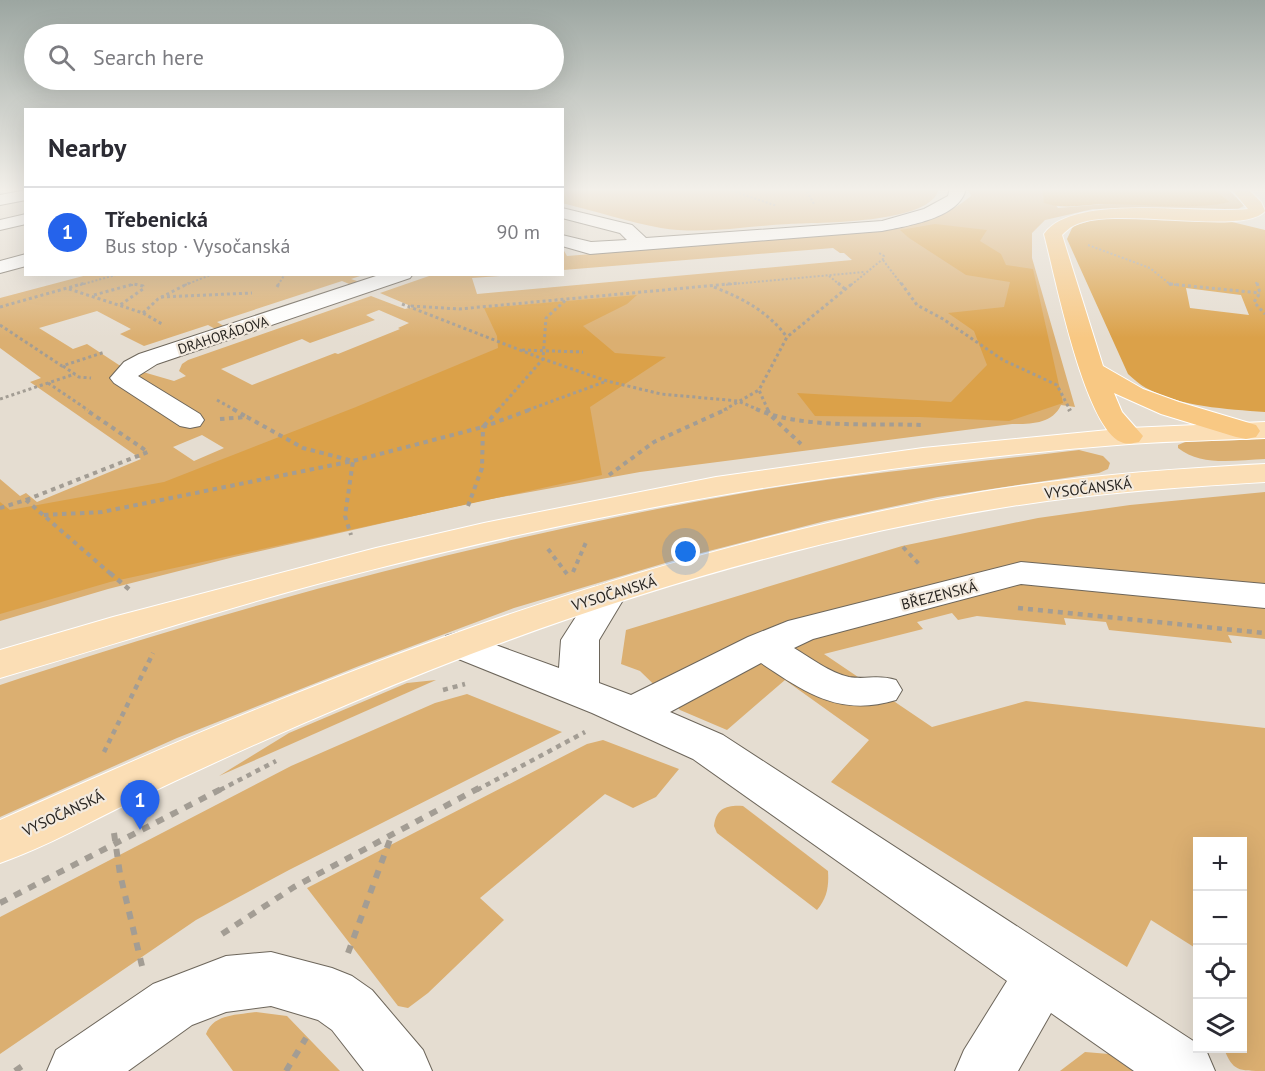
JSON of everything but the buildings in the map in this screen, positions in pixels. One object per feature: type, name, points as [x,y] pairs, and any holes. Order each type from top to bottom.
[{"type":"highway","points":[[1054,238],[1092,370],[1110,415],[1129,436]]},
{"type":"highway","points":[[1092,370],[1134,394],[1170,408],[1256,431]]},
{"type":"main road","points":[[0,664],[327,570],[528,524],[716,486],[922,457],[1129,436],[1256,431]]},
{"type":"main road","points":[[1129,436],[1172,478]]},
{"type":"main road","name":"VYSOČANSKÁ","points":[[0,842],[107,792],[341,690],[460,645],[598,598],[696,568],[866,525],[980,502],[1092,486],[1172,478],[1265,473]]},
{"type":"street","points":[[636,238],[644,245]]},
{"type":"street","points":[[564,241],[590,248],[738,238]]},
{"type":"street","points":[[0,267],[24,261]]},
{"type":"street","name":"DRAHORÁDOVA","points":[[190,420],[123,378],[133,367],[148,359],[397,276]]},
{"type":"street","name":"BŘEZENSKÁ","points":[[632,713],[762,646],[801,630],[1021,573],[1265,596]]},
{"type":"street","points":[[576,709],[580,640],[598,598]]},
{"type":"street","points":[[460,645],[576,709],[632,713],[708,747],[1185,1071]]},
{"type":"street","points":[[762,646],[830,687],[852,692],[882,690]]},
{"type":"street","points":[[985,1071],[1043,974]]},
{"type":"street","points":[[77,1071],[173,1004],[226,984],[271,979],[332,996],[352,1010],[402,1071]]},
{"type":"path","points":[[857,238],[884,256],[883,260],[917,306],[943,319],[1003,360],[1057,385],[1070,411]]},
{"type":"path","points":[[1065,238],[1150,268],[1170,285],[1260,293]]},
{"type":"path","points":[[600,480],[617,471],[654,442],[727,409],[759,390],[787,337],[864,272],[883,260]]},
{"type":"path","points":[[407,306],[459,309],[864,272]]},
{"type":"path","points":[[0,307],[112,276]]},
{"type":"path","points":[[143,313],[150,303],[208,276]]},
{"type":"path","points":[[829,276],[845,288]]},
{"type":"path","points":[[1256,282],[1260,293]]},
{"type":"path","points":[[91,296],[114,292],[134,284],[143,286],[143,289],[120,305]]},
{"type":"path","points":[[710,286],[742,298],[772,316],[787,337]]},
{"type":"path","points":[[68,288],[143,313],[162,324]]},
{"type":"path","points":[[364,288],[518,350],[607,381],[662,394],[738,401],[770,415],[842,424],[924,425]]},
{"type":"path","points":[[161,297],[262,293]]},
{"type":"path","points":[[1260,293],[1254,302],[1265,314]]},
{"type":"path","points":[[464,514],[483,471],[485,448],[483,427],[543,359],[546,318],[566,300]]},
{"type":"path","points":[[518,350],[583,352]]},
{"type":"path","points":[[0,399],[75,374]]},
{"type":"path","points":[[44,515],[102,512],[353,461],[483,427],[607,381]]},
{"type":"path","points":[[0,508],[148,452],[48,383]]},
{"type":"path","points":[[759,390],[770,415],[808,451]]},
{"type":"path","points":[[190,420],[247,417],[303,448],[353,461]]},
{"type":"path","points":[[352,538],[345,516],[353,461]]},
{"type":"path","points":[[26,500],[131,591]]},
{"type":"path","points":[[528,524],[598,598]]},
{"type":"path","points":[[902,546],[925,570]]},
{"type":"path","points":[[1016,608],[1265,633]]},
{"type":"path","points":[[438,691],[465,684],[476,688]]},
{"type":"path","points":[[294,887],[586,732],[576,709]]},
{"type":"path","points":[[0,903],[281,758]]},
{"type":"path","points":[[332,996],[392,833]]},
{"type":"shaded area","points":[[791,238],[1032,238],[1032,258],[1075,407],[1061,405],[1052,416],[1041,422],[640,472],[480,501],[234,557],[108,589],[0,621],[0,479],[20,496],[26,493],[37,502],[141,459],[30,382],[41,378],[0,348],[0,298],[83,276],[360,276],[351,279],[363,283],[354,286],[342,281],[217,322],[227,328],[219,331],[208,325],[144,346],[120,334],[131,329],[97,311],[39,328],[73,349],[87,344],[119,365],[174,381],[186,376],[179,371],[182,364],[188,360],[371,296],[405,309],[413,307],[380,293],[429,276],[499,276],[472,278],[477,294],[852,260],[833,248],[564,270],[564,251],[567,256]],"holes":[[[379,310],[409,323],[398,328],[400,329],[338,354],[335,353],[252,385],[221,369],[302,339],[310,343],[375,320],[366,315]],[[202,435],[224,448],[194,461],[173,447]]]},
{"type":"shaded area","points":[[909,238],[982,238],[980,241],[1001,254],[1006,265],[1033,269],[1063,403],[1009,421],[815,416],[797,393],[951,402],[987,365],[974,331],[948,313],[1004,307],[1010,282],[966,275]]},
{"type":"shaded area","points":[[1265,238],[1265,412],[1189,403],[1160,394],[1139,384],[1128,374],[1067,239]],"holes":[[[1186,288],[1241,295],[1249,315],[1190,308]]]},
{"type":"shaded area","points":[[637,295],[627,304],[583,326],[615,353],[666,357],[590,407],[602,475],[110,582],[0,614],[0,502],[10,510],[164,482],[356,407],[498,348],[497,336],[484,308]]},
{"type":"shaded area","points":[[1265,439],[1265,459],[1208,460],[1187,454],[1178,448],[1178,445],[1185,442]]},
{"type":"shaded area","points":[[1079,450],[1103,456],[1110,463],[1108,469],[1099,473],[938,497],[825,521],[682,558],[514,608],[177,738],[0,817],[0,685],[111,649],[293,595],[476,548],[569,527],[755,491]]},
{"type":"shaded area","points":[[1265,492],[1265,639],[1228,635],[1232,643],[1109,630],[1106,622],[1064,618],[1066,625],[977,616],[958,620],[952,613],[917,622],[923,629],[824,654],[932,727],[1026,701],[1265,728],[1265,1071],[1248,1071],[1238,1068],[1230,1062],[1226,1053],[1247,1053],[1247,837],[1193,837],[1193,946],[1151,920],[1127,967],[831,782],[869,740],[785,680],[727,730],[680,710],[640,671],[621,664],[626,630],[902,546],[1038,518],[1130,505]]},
{"type":"shaded area","points":[[436,680],[219,776],[289,733],[407,683]]},
{"type":"shaded area","points":[[467,694],[562,732],[289,870],[196,920],[0,1054],[0,917],[291,766],[435,703]]},
{"type":"shaded area","points":[[603,740],[679,769],[656,797],[633,808],[605,794],[480,898],[504,920],[428,993],[408,1008],[398,1006],[307,888],[587,744]]},
{"type":"shaded area","points":[[743,806],[828,871],[827,892],[817,910],[717,833],[714,826],[720,811],[727,807]]},
{"type":"shaded area","points":[[256,1012],[287,1016],[340,1071],[233,1071],[206,1034],[209,1027],[220,1019]]},
{"type":"shaded area","points":[[1085,1052],[1109,1054],[1133,1071],[1060,1071]]},
{"type":"place","name":"Třebenická","points":[[140,830]]}]
